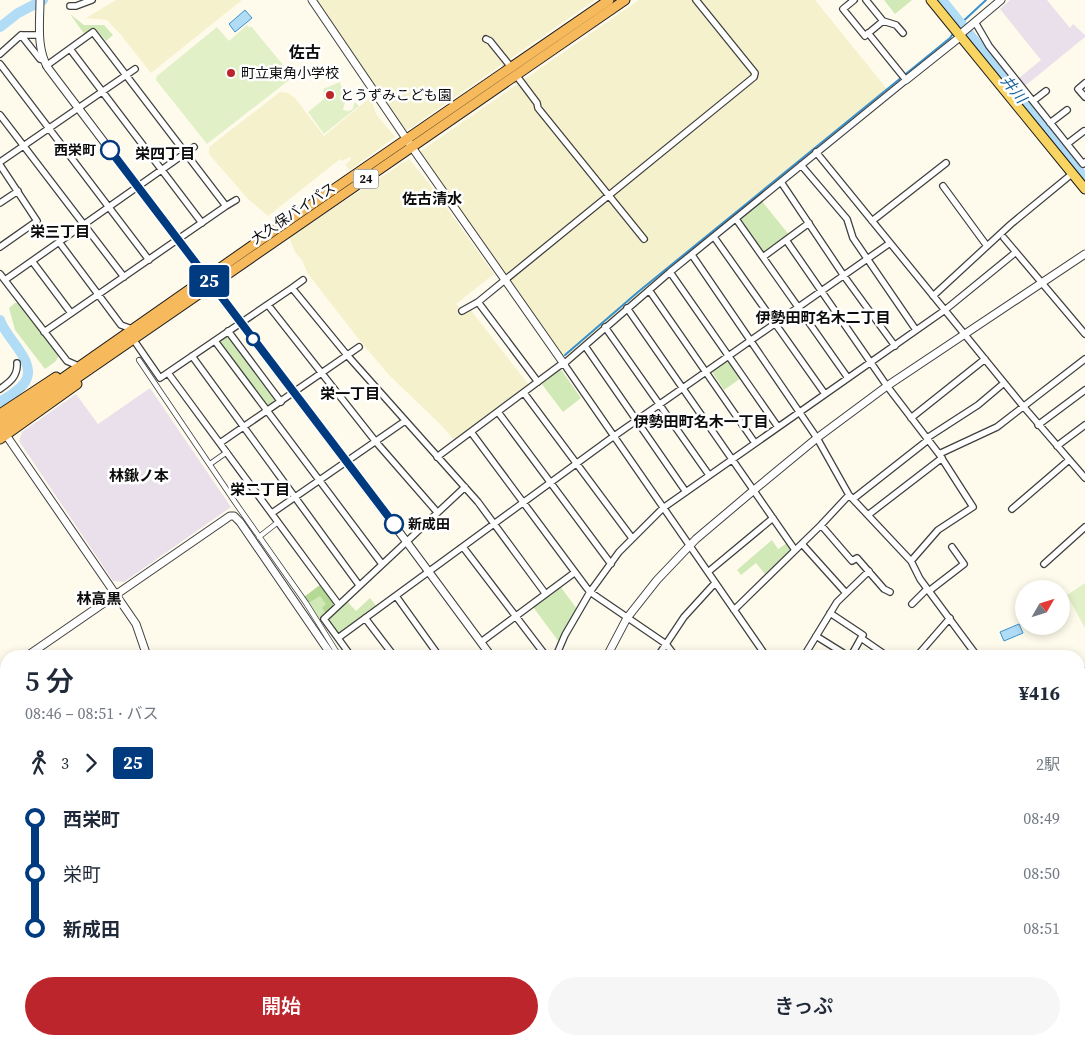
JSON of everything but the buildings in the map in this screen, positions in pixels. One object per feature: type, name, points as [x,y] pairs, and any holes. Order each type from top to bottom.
[{"type":"highway","name":"大久保バイパス","points":[[2,435],[94,356],[132,329],[210,281],[412,148],[609,0]]},
{"type":"highway","name":"大久保バイパス","points":[[0,422],[107,357],[133,339],[406,139],[625,0]]},
{"type":"highway","points":[[0,414],[65,371],[94,356]]},
{"type":"highway","points":[[2,435],[62,396],[98,368],[107,357]]},
{"type":"main road","points":[[931,0],[962,34],[1085,188]]},
{"type":"street","points":[[40,0],[40,35],[45,63]]},
{"type":"street","points":[[81,0],[70,6],[76,6],[92,0]]},
{"type":"street","points":[[312,0],[412,148],[690,544],[762,650]]},
{"type":"street","points":[[854,0],[843,9],[865,36],[883,21]]},
{"type":"street","points":[[866,0],[883,21],[896,25],[903,32]]},
{"type":"street","points":[[437,457],[564,364],[648,290],[962,34],[1001,0]]},
{"type":"street","points":[[462,312],[478,302],[754,77],[755,73],[696,1]]},
{"type":"street","points":[[974,23],[989,46],[1050,123],[1083,164],[1085,162]]},
{"type":"street","points":[[45,63],[70,49],[93,32],[226,206]]},
{"type":"street","points":[[868,33],[905,79]]},
{"type":"street","points":[[0,54],[21,35],[40,35]]},
{"type":"street","points":[[21,35],[45,63],[487,650]]},
{"type":"street","points":[[70,49],[202,223]]},
{"type":"street","points":[[0,64],[149,260]]},
{"type":"street","points":[[0,247],[37,221],[0,164],[135,69]]},
{"type":"street","points":[[512,72],[537,103],[538,108],[644,239]]},
{"type":"street","points":[[1085,83],[1078,89],[1085,97]]},
{"type":"street","points":[[1033,101],[1046,91]]},
{"type":"street","points":[[1050,123],[1067,110]]},
{"type":"street","points":[[0,115],[124,276]]},
{"type":"street","points":[[1067,144],[1084,131]]},
{"type":"street","points":[[4,280],[194,147]]},
{"type":"street","points":[[816,152],[1038,425],[1085,478]]},
{"type":"street","points":[[872,221],[946,163]]},
{"type":"street","points":[[802,165],[847,219],[852,238],[916,330]]},
{"type":"street","points":[[933,296],[1011,224],[1073,173]]},
{"type":"street","points":[[781,182],[844,276],[895,346]]},
{"type":"street","points":[[944,186],[987,246]]},
{"type":"street","points":[[0,203],[18,191]]},
{"type":"street","points":[[44,332],[236,200]]},
{"type":"street","points":[[736,219],[848,378]]},
{"type":"street","points":[[763,257],[809,223]]},
{"type":"street","points":[[714,237],[825,394]]},
{"type":"street","points":[[1004,238],[1085,334]]},
{"type":"street","points":[[786,240],[870,363],[941,456],[974,507],[938,530],[911,562]]},
{"type":"street","points":[[59,242],[121,325],[132,329]]},
{"type":"street","points":[[338,638],[613,436],[890,243]]},
{"type":"street","points":[[559,650],[590,592],[619,552],[663,508],[945,310],[1016,252]]},
{"type":"street","points":[[610,650],[642,597],[690,544],[754,490],[817,438],[887,386],[1085,254]]},
{"type":"street","points":[[692,255],[817,438],[851,497],[911,562],[928,590],[973,650]]},
{"type":"street","points":[[32,261],[71,312]]},
{"type":"street","points":[[670,272],[778,427]]},
{"type":"street","points":[[0,274],[67,361],[76,365]]},
{"type":"street","points":[[133,339],[160,378],[302,280]]},
{"type":"street","points":[[292,288],[405,421],[465,487],[545,593]]},
{"type":"street","points":[[648,290],[755,443]]},
{"type":"street","points":[[478,302],[538,382]]},
{"type":"street","points":[[268,305],[376,442],[437,512]]},
{"type":"street","points":[[627,308],[795,550]]},
{"type":"street","points":[[605,327],[709,475]]},
{"type":"street","points":[[228,331],[281,402]]},
{"type":"street","points":[[215,341],[382,564]]},
{"type":"street","points":[[585,346],[686,492]]},
{"type":"street","points":[[220,443],[359,348]]},
{"type":"street","points":[[192,356],[359,585]]},
{"type":"street","points":[[911,418],[985,359]]},
{"type":"street","points":[[868,515],[941,456],[997,427],[1085,359]]},
{"type":"street","points":[[138,360],[306,603],[335,650]]},
{"type":"street","points":[[0,389],[10,382],[17,371],[17,363]]},
{"type":"street","points":[[168,373],[339,605]]},
{"type":"street","points":[[734,610],[851,497],[928,439],[978,405],[1004,383]]},
{"type":"street","points":[[1038,425],[1085,390]]},
{"type":"street","points":[[524,392],[632,538]]},
{"type":"street","points":[[498,412],[611,564]]},
{"type":"street","points":[[272,514],[405,421]]},
{"type":"street","points":[[1057,446],[1085,425]]},
{"type":"street","points":[[471,432],[590,592],[666,644],[670,650]]},
{"type":"street","points":[[2,435],[117,594],[136,624],[145,650]]},
{"type":"street","points":[[210,464],[227,452]]},
{"type":"street","points":[[1012,509],[1069,460]]},
{"type":"street","points":[[347,650],[324,619],[465,487]]},
{"type":"street","points":[[36,650],[230,516],[234,516],[240,522],[328,650]]},
{"type":"street","points":[[708,572],[773,518]]},
{"type":"street","points":[[259,537],[278,522]]},
{"type":"street","points":[[821,526],[852,561],[857,558],[884,589],[890,592]]},
{"type":"street","points":[[1044,564],[1085,527]]},
{"type":"street","points":[[802,544],[846,593]]},
{"type":"street","points":[[464,546],[542,650]]},
{"type":"street","points":[[912,604],[964,564],[952,547]]},
{"type":"street","points":[[808,650],[837,602],[869,570]]},
{"type":"street","points":[[481,642],[574,573]]},
{"type":"street","points":[[662,650],[684,617],[715,583]]},
{"type":"street","points":[[396,596],[435,650]]},
{"type":"street","points":[[830,613],[863,635],[853,650]]},
{"type":"street","points":[[365,618],[389,650]]},
{"type":"street","points":[[923,650],[950,618]]},
{"type":"street","points":[[816,636],[839,650]]},
{"type":"street","points":[[861,638],[878,650]]},
{"type":"shaded area","points":[[116,0],[242,0],[151,73],[107,20],[86,18]]},
{"type":"shaded area","points":[[317,0],[595,0],[406,131]]},
{"type":"shaded area","points":[[639,0],[815,0],[887,89],[565,357],[562,356],[506,276],[421,151]]},
{"type":"shaded area","points":[[1010,0],[1047,0],[1070,28],[1073,24],[1085,35],[1085,37],[1025,86],[1019,78],[1041,60],[1000,9]]},
{"type":"shaded area","points":[[280,92],[288,93],[295,98],[324,136],[371,97],[376,114],[395,137],[350,170],[345,165],[351,159],[350,157],[342,161],[340,159],[268,216],[247,198],[209,154],[209,147]]},
{"type":"shaded area","points":[[409,159],[431,186],[494,274],[456,304],[465,312],[470,309],[528,384],[454,440],[389,375],[361,342],[308,274],[302,260],[295,252],[289,237]]},
{"type":"shaded area","points":[[150,388],[231,507],[124,582],[113,581],[19,441],[22,432],[76,394],[98,424]]},
{"type":"green space","points":[[884,0],[912,0],[895,14]]},
{"type":"green space","points":[[70,14],[84,25],[104,25],[113,35],[106,41],[94,29],[85,35]]},
{"type":"green space","points":[[247,25],[250,28],[251,26],[293,77],[207,144],[156,80],[157,76],[217,27],[229,41]]},
{"type":"green space","points":[[340,82],[341,86],[345,88],[346,98],[343,110],[352,110],[355,102],[359,106],[324,134],[308,112],[324,99],[323,89]]},
{"type":"green space","points":[[761,200],[790,236],[763,254],[739,218]]},
{"type":"green space","points":[[15,303],[19,303],[59,355],[56,361],[45,369],[15,330],[9,308]]},
{"type":"green space","points":[[228,334],[278,401],[270,407],[266,407],[219,343]]},
{"type":"green space","points":[[729,360],[741,378],[724,390],[712,372]]},
{"type":"green space","points":[[560,368],[581,398],[563,412],[541,383]]},
{"type":"green space","points":[[772,540],[778,549],[787,543],[792,549],[765,574],[756,563],[741,575],[737,570]]},
{"type":"green space","points":[[1085,583],[1085,628],[1070,600],[1070,593]]},
{"type":"green space","points":[[320,585],[333,602],[333,605],[319,620],[304,597]]},
{"type":"green space","points":[[320,585],[333,602],[333,605],[326,613],[322,608],[326,604],[320,596],[310,602],[306,601],[304,597]]},
{"type":"green space","points":[[560,586],[577,609],[559,642],[533,607]]},
{"type":"green space","points":[[370,598],[377,607],[341,633],[337,632],[329,622],[329,618],[347,601],[356,611]]},
{"type":"water","points":[[245,10],[252,18],[235,32],[229,24]]},
{"type":"water","points":[[1015,626],[1015,635],[1018,635],[1004,641],[1000,632]]},
{"type":"waterway","points":[[0,27],[18,13],[43,0]]},
{"type":"waterway","name":"井川","points":[[942,0],[1085,178]]},
{"type":"waterway","points":[[958,26],[986,0]]},
{"type":"waterway","points":[[565,355],[638,292],[952,35]]},
{"type":"waterway","points":[[0,320],[20,351],[28,374],[20,388],[0,402]]},
{"type":"tunnel","points":[[504,64],[518,83]]},
{"type":"bus line","name":"25","points":[[110,150],[394,524]]},
{"type":"place","name":"町立東角小学校","points":[[231,73]]},
{"type":"place","name":"とうずみこども園","points":[[330,95]]},
{"type":"place","name":"西栄町","points":[[110,150]]},
{"type":"place","name":"新成田","points":[[394,524]]},
{"type":"district","name":"佐古","points":[[305,52]]},
{"type":"district","name":"栄四丁目","points":[[165,153]]},
{"type":"district","name":"佐古清水","points":[[432,198]]},
{"type":"district","name":"栄三丁目","points":[[60,231]]},
{"type":"district","name":"伊勢田町名木二丁目","points":[[823,317]]},
{"type":"district","name":"栄一丁目","points":[[350,393]]},
{"type":"district","name":"伊勢田町名木一丁目","points":[[701,421]]},
{"type":"district","name":"林鍬ノ本","points":[[139,475]]},
{"type":"district","name":"栄二丁目","points":[[260,489]]},
{"type":"district","name":"林高黒","points":[[99,598]]}]
